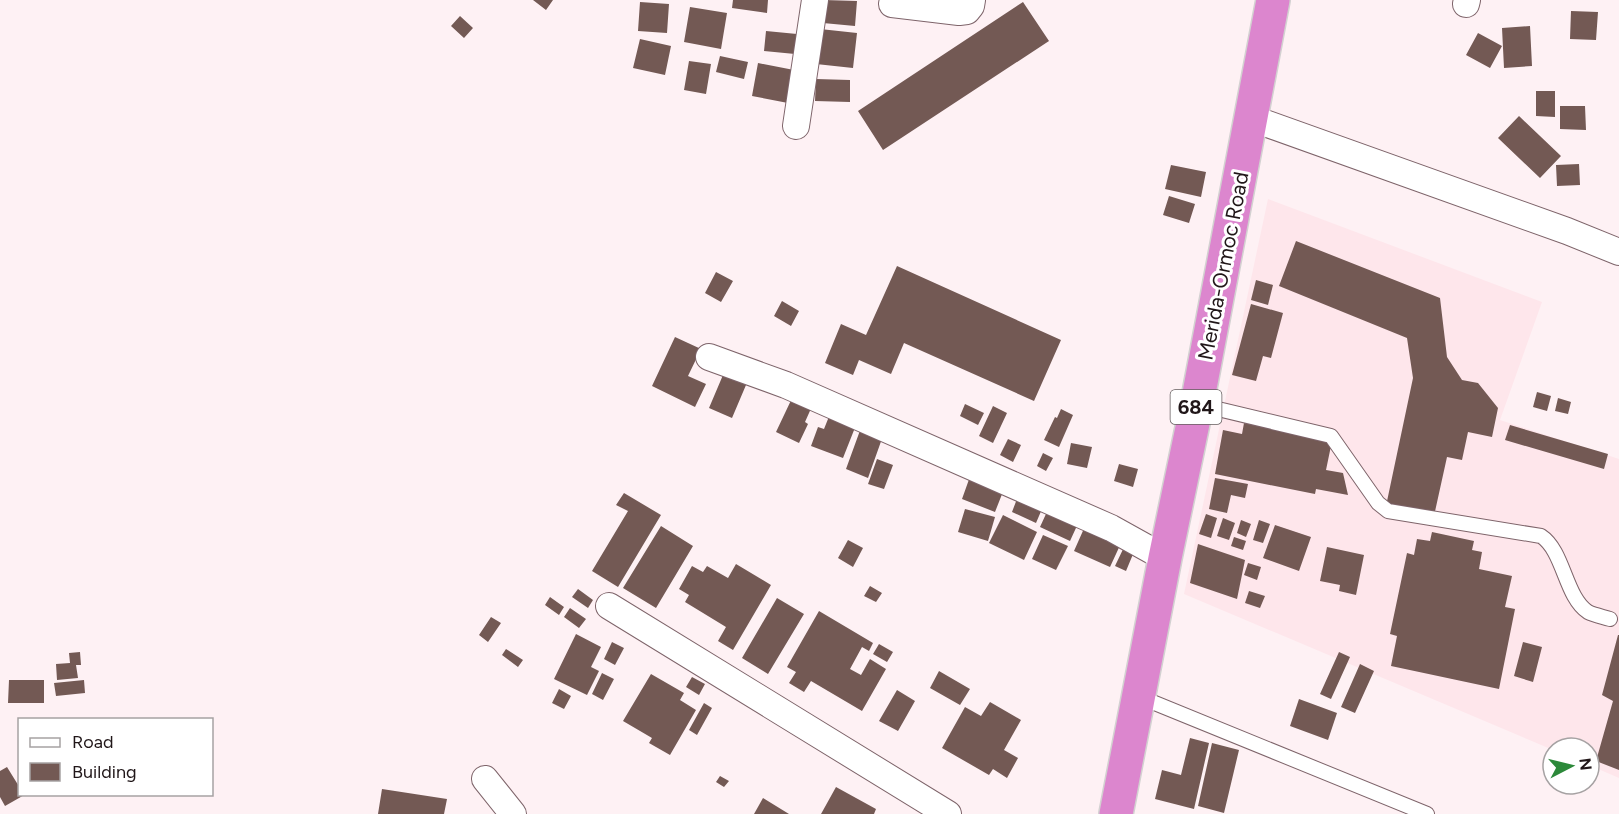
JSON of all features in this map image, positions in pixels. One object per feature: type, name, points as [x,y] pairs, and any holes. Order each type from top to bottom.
[{"type":"highway","name":"Merida-Ormoc Road","points":[[1116,814],[1197,404],[1273,0]]},
{"type":"street","points":[[796,126],[815,0]]},
{"type":"street","points":[[892,4],[959,12],[967,11],[972,0]]},
{"type":"street","points":[[1251,118],[1567,231],[1619,252]]},
{"type":"street","points":[[709,357],[786,385],[1111,528],[1165,558]]},
{"type":"street","points":[[609,606],[948,814]]},
{"type":"street","points":[[485,779],[513,814]]},
{"type":"lane","points":[[1197,404],[1331,436],[1378,503],[1388,511],[1542,536],[1551,542],[1573,594],[1587,611],[1610,619]]},
{"type":"lane","points":[[1140,697],[1427,814]]},
{"type":"shaded area","points":[[1268,199],[1542,302],[1500,420],[1619,459],[1619,778],[1601,770],[1601,736],[1541,736],[1541,745],[1184,594]]},
{"type":"building","points":[[533,0],[553,0],[546,10]]},
{"type":"building","points":[[733,0],[768,0],[767,13],[732,8]]},
{"type":"building","points":[[824,0],[857,1],[855,26],[823,23]]},
{"type":"building","points":[[640,2],[669,4],[667,33],[638,31]]},
{"type":"building","points":[[1023,2],[1049,41],[883,150],[858,111]]},
{"type":"building","points":[[690,7],[727,13],[721,49],[684,42]]},
{"type":"building","points":[[1571,11],[1598,12],[1596,40],[1570,39]]},
{"type":"building","points":[[460,16],[473,28],[464,38],[451,26]]},
{"type":"building","points":[[1530,26],[1532,66],[1504,68],[1502,28]]},
{"type":"building","points":[[820,29],[857,33],[853,68],[816,64]]},
{"type":"building","points":[[766,31],[797,34],[795,54],[764,51]]},
{"type":"building","points":[[1478,33],[1502,46],[1490,68],[1466,55]]},
{"type":"building","points":[[640,39],[671,46],[665,75],[633,68]]},
{"type":"building","points":[[720,56],[748,62],[744,79],[716,72]]},
{"type":"building","points":[[689,61],[711,64],[706,94],[684,90]]},
{"type":"building","points":[[758,63],[794,70],[788,103],[752,96]]},
{"type":"building","points":[[816,79],[850,80],[850,102],[815,101]]},
{"type":"building","points":[[1536,91],[1555,91],[1555,117],[1536,116]]},
{"type":"building","points":[[1560,106],[1585,106],[1586,130],[1560,129]]},
{"type":"building","points":[[1519,116],[1561,156],[1540,178],[1498,138]]},
{"type":"building","points":[[1579,164],[1580,185],[1557,186],[1556,165]]},
{"type":"building","points":[[1171,165],[1206,172],[1201,197],[1165,189]]},
{"type":"building","points":[[1169,196],[1195,204],[1189,223],[1163,215]]},
{"type":"building","points":[[1296,241],[1440,298],[1447,357],[1462,380],[1478,383],[1498,408],[1492,437],[1468,432],[1462,460],[1447,457],[1434,516],[1386,506],[1413,378],[1407,338],[1279,286]]},
{"type":"building","points":[[897,266],[1061,340],[1034,401],[904,343],[891,374],[859,360],[853,375],[825,363],[841,324],[866,335]]},
{"type":"building","points":[[716,272],[733,281],[721,302],[705,293]]},
{"type":"building","points":[[1256,280],[1273,285],[1268,305],[1251,300]]},
{"type":"building","points":[[782,301],[799,311],[791,326],[774,316]]},
{"type":"building","points":[[1251,304],[1283,313],[1271,358],[1263,356],[1256,381],[1232,375]]},
{"type":"building","points":[[675,337],[701,349],[688,376],[706,384],[695,407],[652,386]]},
{"type":"building","points":[[723,375],[746,385],[732,418],[709,408]]},
{"type":"building","points":[[1537,392],[1551,396],[1547,411],[1533,407]]},
{"type":"building","points":[[794,394],[813,404],[805,422],[808,424],[799,443],[776,432]]},
{"type":"building","points":[[1558,398],[1571,402],[1568,414],[1555,411]]},
{"type":"building","points":[[965,404],[984,413],[978,425],[960,416]]},
{"type":"building","points":[[993,406],[1007,413],[993,443],[979,436]]},
{"type":"building","points":[[832,409],[858,420],[843,458],[811,446],[818,427],[824,429]]},
{"type":"building","points":[[1061,409],[1073,415],[1059,447],[1044,440]]},
{"type":"building","points":[[1244,423],[1332,441],[1326,470],[1343,473],[1348,495],[1316,489],[1315,494],[1215,474],[1223,430],[1242,434]]},
{"type":"building","points":[[862,425],[884,433],[868,478],[846,469]]},
{"type":"building","points":[[1510,425],[1608,454],[1604,469],[1505,440]]},
{"type":"building","points":[[1008,439],[1021,445],[1013,462],[1000,455]]},
{"type":"building","points":[[1071,443],[1092,447],[1087,468],[1067,464]]},
{"type":"building","points":[[1043,453],[1053,458],[1046,471],[1037,466]]},
{"type":"building","points":[[877,459],[893,465],[884,489],[868,484]]},
{"type":"building","points":[[1119,464],[1138,469],[1133,487],[1114,481]]},
{"type":"building","points":[[972,471],[1006,484],[995,512],[962,499]]},
{"type":"building","points":[[1215,478],[1248,484],[1245,498],[1231,495],[1227,513],[1209,509]]},
{"type":"building","points":[[1020,491],[1045,502],[1036,523],[1012,512]]},
{"type":"building","points":[[624,493],[661,515],[618,587],[592,571],[628,511],[616,505]]},
{"type":"building","points":[[1051,503],[1081,517],[1070,541],[1040,527]]},
{"type":"building","points":[[965,509],[995,517],[988,541],[958,532]]},
{"type":"building","points":[[1206,514],[1217,518],[1211,538],[1199,534]]},
{"type":"building","points":[[1003,515],[1037,532],[1024,560],[989,543]]},
{"type":"building","points":[[1223,518],[1235,523],[1229,540],[1217,536]]},
{"type":"building","points":[[1241,520],[1251,524],[1246,537],[1237,533]]},
{"type":"building","points":[[1259,520],[1270,524],[1263,543],[1253,540]]},
{"type":"building","points":[[1086,524],[1122,541],[1110,567],[1074,551]]},
{"type":"building","points":[[1275,525],[1311,537],[1299,571],[1263,558]]},
{"type":"building","points":[[661,526],[693,546],[656,608],[623,588]]},
{"type":"building","points":[[1432,532],[1474,541],[1472,550],[1482,552],[1479,569],[1512,576],[1505,607],[1515,609],[1499,689],[1391,666],[1397,636],[1390,634],[1407,553],[1414,555],[1417,539],[1430,541]]},
{"type":"building","points":[[1043,535],[1068,546],[1056,570],[1032,559]]},
{"type":"building","points":[[1234,537],[1246,541],[1243,550],[1231,546]]},
{"type":"building","points":[[848,540],[863,548],[853,567],[838,558]]},
{"type":"building","points":[[1126,543],[1136,547],[1126,571],[1115,566]]},
{"type":"building","points":[[1198,544],[1245,560],[1237,599],[1190,583]]},
{"type":"building","points":[[1327,547],[1364,555],[1356,595],[1339,591],[1340,585],[1320,581]]},
{"type":"building","points":[[1248,563],[1261,567],[1257,580],[1244,575]]},
{"type":"building","points":[[736,564],[771,585],[733,650],[718,641],[726,627],[685,602],[689,595],[679,589],[692,566],[703,572],[707,566],[728,578]]},
{"type":"building","points":[[870,586],[882,593],[876,602],[864,596]]},
{"type":"building","points":[[578,589],[593,600],[588,608],[572,597]]},
{"type":"building","points":[[1249,591],[1265,596],[1260,608],[1245,603]]},
{"type":"building","points":[[550,597],[564,607],[559,615],[545,605]]},
{"type":"building","points":[[777,598],[804,614],[768,674],[742,658]]},
{"type":"building","points":[[570,608],[586,619],[579,628],[564,617]]},
{"type":"building","points":[[819,611],[873,643],[869,651],[862,647],[850,669],[861,675],[870,659],[886,669],[862,711],[811,681],[804,692],[789,683],[796,672],[787,667]]},
{"type":"building","points":[[491,617],[501,623],[488,642],[479,635]]},
{"type":"building","points":[[576,634],[601,647],[591,667],[599,671],[587,695],[554,679]]},
{"type":"building","points":[[1619,635],[1619,770],[1601,763],[1601,743],[1613,701],[1602,695]]},
{"type":"building","points":[[612,642],[624,648],[615,665],[604,659]]},
{"type":"building","points":[[1523,642],[1542,647],[1533,682],[1514,676]]},
{"type":"building","points":[[879,644],[893,652],[887,662],[873,654]]},
{"type":"building","points":[[506,649],[523,660],[518,667],[502,655]]},
{"type":"building","points":[[80,652],[81,665],[76,665],[78,678],[57,680],[56,664],[70,663],[69,653]]},
{"type":"building","points":[[1339,652],[1350,657],[1331,699],[1320,694]]},
{"type":"building","points":[[1360,664],[1374,671],[1355,713],[1341,707]]},
{"type":"building","points":[[939,671],[970,689],[960,705],[930,688]]},
{"type":"building","points":[[602,673],[614,679],[603,700],[592,694]]},
{"type":"building","points":[[651,674],[684,693],[680,700],[696,710],[670,755],[649,743],[652,738],[623,721]]},
{"type":"building","points":[[692,677],[705,684],[699,695],[686,687]]},
{"type":"building","points":[[9,680],[44,680],[44,703],[8,703]]},
{"type":"building","points":[[84,680],[85,693],[56,696],[54,683]]},
{"type":"building","points":[[559,689],[571,696],[564,709],[552,703]]},
{"type":"building","points":[[897,690],[915,701],[898,731],[879,721]]},
{"type":"building","points":[[1299,699],[1337,713],[1328,740],[1290,726]]},
{"type":"building","points":[[990,702],[1021,720],[1004,750],[1018,758],[1007,778],[993,769],[989,775],[942,748],[965,707],[981,716]]},
{"type":"building","points":[[704,703],[712,708],[697,735],[689,730]]},
{"type":"building","points":[[1190,738],[1209,743],[1194,809],[1155,799],[1162,770],[1181,775]]},
{"type":"building","points":[[1212,743],[1239,750],[1224,813],[1198,806]]},
{"type":"building","points":[[7,767],[18,785],[18,796],[22,796],[5,806],[0,797],[0,771]]},
{"type":"building","points":[[720,776],[729,781],[724,787],[716,782]]},
{"type":"building","points":[[836,787],[876,809],[874,814],[821,814]]},
{"type":"building","points":[[382,789],[447,799],[444,814],[378,814]]},
{"type":"building","points":[[763,798],[789,814],[754,814]]}]
